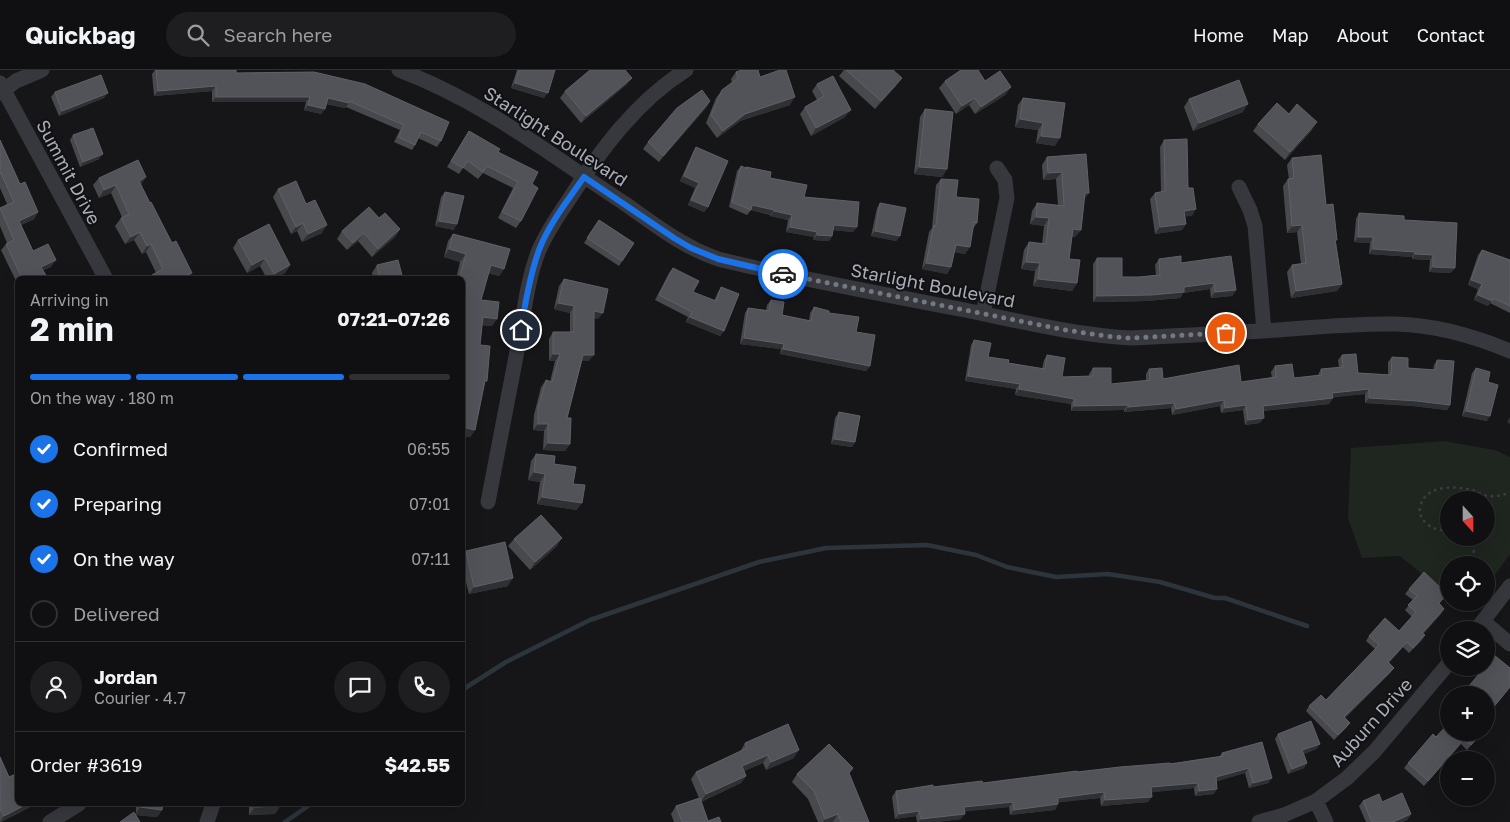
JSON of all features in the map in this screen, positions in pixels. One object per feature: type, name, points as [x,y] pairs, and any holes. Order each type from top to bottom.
[{"type":"street","points":[[1,89],[42,70]]},
{"type":"street","name":"Starlight Boulevard","points":[[399,70],[458,95],[488,112],[674,238],[711,257],[983,314],[1113,337],[1130,338],[1374,324],[1407,325],[1471,336],[1510,351]]},
{"type":"street","points":[[488,502],[533,270],[540,249],[551,227],[584,177],[613,138],[662,86],[686,70]]},
{"type":"street","name":"Summit Drive","points":[[1,89],[104,276]]},
{"type":"street","points":[[983,314],[1007,198],[1005,180],[997,168]]},
{"type":"street","points":[[1239,187],[1255,226],[1264,331]]},
{"type":"street","points":[[1484,621],[1510,586]]},
{"type":"street","points":[[1495,635],[1510,644]]},
{"type":"street","name":"Auburn Drive","points":[[1259,822],[1284,816],[1316,801],[1347,778],[1374,752],[1440,673]]},
{"type":"street","points":[[1316,801],[1326,822]]},
{"type":"street","points":[[50,822],[76,806]]},
{"type":"street","points":[[207,822],[212,806]]},
{"type":"path","points":[[1440,529],[1435,529],[1422,519],[1420,506],[1424,497],[1430,492],[1443,488],[1462,488],[1476,491]]},
{"type":"path","points":[[1495,497],[1510,493]]},
{"type":"shaded area","points":[[1444,441],[1495,450],[1510,457],[1510,554],[1495,575],[1495,556],[1440,556],[1440,589],[1400,556],[1362,558],[1348,518],[1351,448]]},
{"type":"building","points":[[156,70],[236,70],[236,73],[314,72],[365,84],[449,122],[441,141],[421,132],[415,145],[398,137],[404,125],[349,101],[349,103],[328,98],[325,109],[308,105],[310,97],[216,97],[216,86],[158,91]]},
{"type":"building","points":[[519,70],[555,70],[548,93],[515,83]]},
{"type":"building","points":[[590,70],[625,70],[632,78],[586,116],[565,91]]},
{"type":"building","points":[[758,70],[760,77],[780,70],[786,70],[795,97],[745,114],[723,131],[711,115],[722,90],[738,78],[736,72]]},
{"type":"building","points":[[846,70],[893,70],[902,78],[881,101]]},
{"type":"building","points":[[961,70],[978,70],[985,81],[1000,71],[1011,87],[981,107],[975,98],[962,106],[945,81]]},
{"type":"building","points":[[101,75],[108,93],[62,111],[55,92]]},
{"type":"building","points":[[833,76],[851,110],[816,128],[805,107],[824,96],[817,84]]},
{"type":"building","points":[[1239,80],[1248,104],[1199,123],[1189,99]]},
{"type":"building","points":[[702,90],[710,101],[663,156],[648,142],[677,108]]},
{"type":"building","points":[[1023,98],[1065,103],[1060,138],[1041,136],[1043,123],[1020,119]]},
{"type":"building","points":[[1277,103],[1289,114],[1297,104],[1317,122],[1290,152],[1258,124]]},
{"type":"building","points":[[925,109],[953,112],[947,169],[919,167]]},
{"type":"building","points":[[93,128],[103,154],[83,162],[73,135]]},
{"type":"building","points":[[469,131],[500,149],[498,152],[538,172],[532,184],[538,188],[521,221],[502,212],[518,182],[487,166],[483,172],[468,161],[463,168],[451,161]]},
{"type":"building","points":[[1187,139],[1188,188],[1193,188],[1196,209],[1184,211],[1186,224],[1160,227],[1155,193],[1165,191],[1164,140]]},
{"type":"building","points":[[0,140],[20,184],[25,182],[38,212],[19,221],[33,251],[48,244],[56,260],[41,267],[46,276],[21,276],[6,244],[14,240],[0,208],[14,202],[0,174]]},
{"type":"building","points":[[696,147],[728,161],[708,207],[691,200],[699,183],[684,176]]},
{"type":"building","points":[[1086,154],[1089,193],[1085,193],[1081,230],[1073,229],[1069,259],[1080,260],[1077,283],[1038,279],[1040,263],[1026,262],[1029,242],[1046,244],[1049,218],[1036,217],[1037,203],[1064,206],[1062,172],[1048,173],[1047,157]]},
{"type":"building","points":[[1321,155],[1326,205],[1333,204],[1337,240],[1335,240],[1342,284],[1296,291],[1292,265],[1306,263],[1302,225],[1292,226],[1288,179],[1294,178],[1292,158]]},
{"type":"building","points":[[138,160],[146,177],[139,181],[172,243],[176,241],[192,273],[186,276],[152,276],[163,269],[151,244],[147,246],[140,232],[131,237],[121,218],[129,214],[116,185],[104,190],[99,178]]},
{"type":"building","points":[[741,166],[748,169],[746,167],[771,172],[770,178],[807,185],[804,197],[859,202],[857,227],[834,225],[832,236],[817,235],[817,232],[790,227],[792,215],[752,205],[751,210],[732,202]]},
{"type":"building","points":[[941,179],[958,180],[956,197],[979,199],[977,223],[974,222],[970,247],[956,245],[951,267],[926,263],[934,225],[936,226]]},
{"type":"building","points":[[296,181],[306,204],[315,200],[327,225],[308,234],[303,223],[296,227],[278,189]]},
{"type":"building","points":[[445,192],[464,196],[457,224],[439,221]]},
{"type":"building","points":[[880,203],[906,208],[900,236],[875,231]]},
{"type":"building","points":[[369,207],[379,218],[385,213],[400,229],[378,249],[364,233],[353,243],[342,231]]},
{"type":"building","points":[[1359,213],[1404,216],[1404,220],[1457,223],[1455,268],[1433,267],[1433,255],[1373,249],[1373,237],[1358,237]]},
{"type":"building","points":[[599,220],[634,243],[622,261],[587,238]]},
{"type":"building","points":[[269,224],[290,265],[274,274],[265,258],[252,265],[238,240]]},
{"type":"building","points":[[453,234],[510,249],[504,269],[491,265],[481,300],[499,302],[497,319],[483,317],[480,345],[490,346],[487,381],[485,381],[475,430],[465,428],[465,276],[460,276],[466,254],[449,249]]},
{"type":"building","points":[[1482,250],[1510,260],[1510,306],[1493,298],[1492,301],[1478,295],[1482,284],[1471,280]]},
{"type":"building","points":[[1181,256],[1181,263],[1231,256],[1236,290],[1215,292],[1214,283],[1184,287],[1184,292],[1097,296],[1097,258],[1122,258],[1122,277],[1139,277],[1160,275],[1159,259]]},
{"type":"building","points":[[398,260],[402,276],[379,276],[377,265]]},
{"type":"building","points":[[673,268],[699,281],[693,292],[716,301],[721,287],[739,294],[724,331],[690,317],[692,312],[659,295]]},
{"type":"building","points":[[564,279],[608,289],[603,313],[594,311],[594,355],[583,355],[567,418],[571,418],[570,444],[548,443],[548,424],[538,424],[538,408],[546,380],[552,382],[560,354],[553,354],[553,332],[574,332],[574,306],[558,303]]},
{"type":"building","points":[[771,300],[784,302],[782,315],[811,321],[814,307],[829,311],[829,313],[859,317],[856,332],[875,335],[870,366],[783,349],[784,344],[744,338],[748,308],[769,311]]},
{"type":"building","points":[[974,340],[991,343],[988,357],[1009,360],[1008,363],[1045,369],[1047,355],[1065,358],[1062,377],[1093,376],[1093,368],[1111,368],[1111,384],[1150,380],[1149,369],[1162,368],[1163,379],[1239,365],[1241,382],[1276,377],[1275,366],[1292,364],[1294,378],[1322,375],[1321,369],[1343,367],[1342,355],[1356,354],[1358,373],[1391,375],[1392,357],[1408,358],[1408,368],[1436,370],[1437,360],[1454,361],[1450,405],[1369,398],[1369,389],[1332,393],[1333,398],[1263,406],[1264,418],[1248,420],[1246,405],[1225,408],[1224,400],[1176,409],[1174,403],[1128,407],[1128,405],[1074,406],[1074,399],[1019,389],[1020,384],[968,376]]},
{"type":"building","points":[[1476,368],[1490,372],[1488,382],[1498,385],[1490,416],[1466,411]]},
{"type":"building","points":[[839,412],[860,416],[855,442],[834,439]]},
{"type":"building","points":[[536,454],[555,456],[554,464],[576,467],[573,484],[585,485],[582,503],[542,497],[545,474],[534,472]]},
{"type":"building","points":[[541,515],[562,538],[535,562],[514,539]]},
{"type":"building","points":[[505,542],[513,578],[474,587],[466,551]]},
{"type":"building","points":[[1424,572],[1440,587],[1439,603],[1440,611],[1442,611],[1422,633],[1425,635],[1413,648],[1407,642],[1388,662],[1394,668],[1344,717],[1350,723],[1338,735],[1309,706],[1321,695],[1326,700],[1379,645],[1369,636],[1385,618],[1399,631],[1416,612],[1408,605],[1417,596],[1409,589]]},
{"type":"building","points":[[1495,656],[1510,668],[1510,687],[1495,705],[1495,686],[1469,686],[1477,676],[1495,676]]},
{"type":"building","points":[[1311,721],[1320,744],[1302,750],[1307,763],[1292,769],[1278,734]]},
{"type":"building","points":[[788,724],[799,750],[771,762],[768,755],[742,766],[746,776],[706,794],[696,772],[747,748],[745,743]]},
{"type":"building","points":[[1440,733],[1440,741],[1462,741],[1454,751],[1440,751],[1440,767],[1428,781],[1408,763],[1433,734],[1436,737]]},
{"type":"building","points":[[1466,741],[1474,741],[1471,745]]},
{"type":"building","points":[[1262,742],[1272,778],[1253,783],[1249,768],[1216,777],[1217,789],[1199,791],[1198,783],[1151,787],[1152,797],[1105,800],[1104,792],[1058,798],[1058,804],[1014,810],[1013,802],[964,807],[965,814],[921,819],[919,811],[899,814],[896,791],[933,785],[933,787],[982,781],[983,783],[1077,771],[1170,764],[1223,756],[1222,753]]},
{"type":"building","points":[[829,744],[853,768],[849,773],[869,822],[841,822],[838,814],[825,819],[814,791],[797,774]]},
{"type":"building","points":[[0,757],[9,777],[15,774],[15,806],[23,806],[4,816],[0,809]]},
{"type":"building","points":[[1402,793],[1411,814],[1393,822],[1372,822],[1363,801],[1379,794],[1382,802]]},
{"type":"building","points":[[700,798],[708,821],[719,817],[721,822],[682,822],[676,806]]},
{"type":"building","points":[[140,806],[163,806],[162,810]]},
{"type":"building","points":[[134,812],[140,822],[120,822]]},
{"type":"waterway","points":[[465,688],[506,662],[590,620],[759,562],[826,548],[927,545],[976,555],[1007,567],[1056,577],[1108,574],[1160,582],[1215,598],[1225,598],[1307,626]]},
{"type":"waterway","points":[[285,822],[308,806]]},
{"type":"way so far","points":[[783,274],[1065,330],[1113,337],[1130,338],[1226,333]]},
{"type":"route","points":[[521,330],[533,270],[540,249],[551,227],[584,177],[691,248],[718,259],[783,274]]}]
